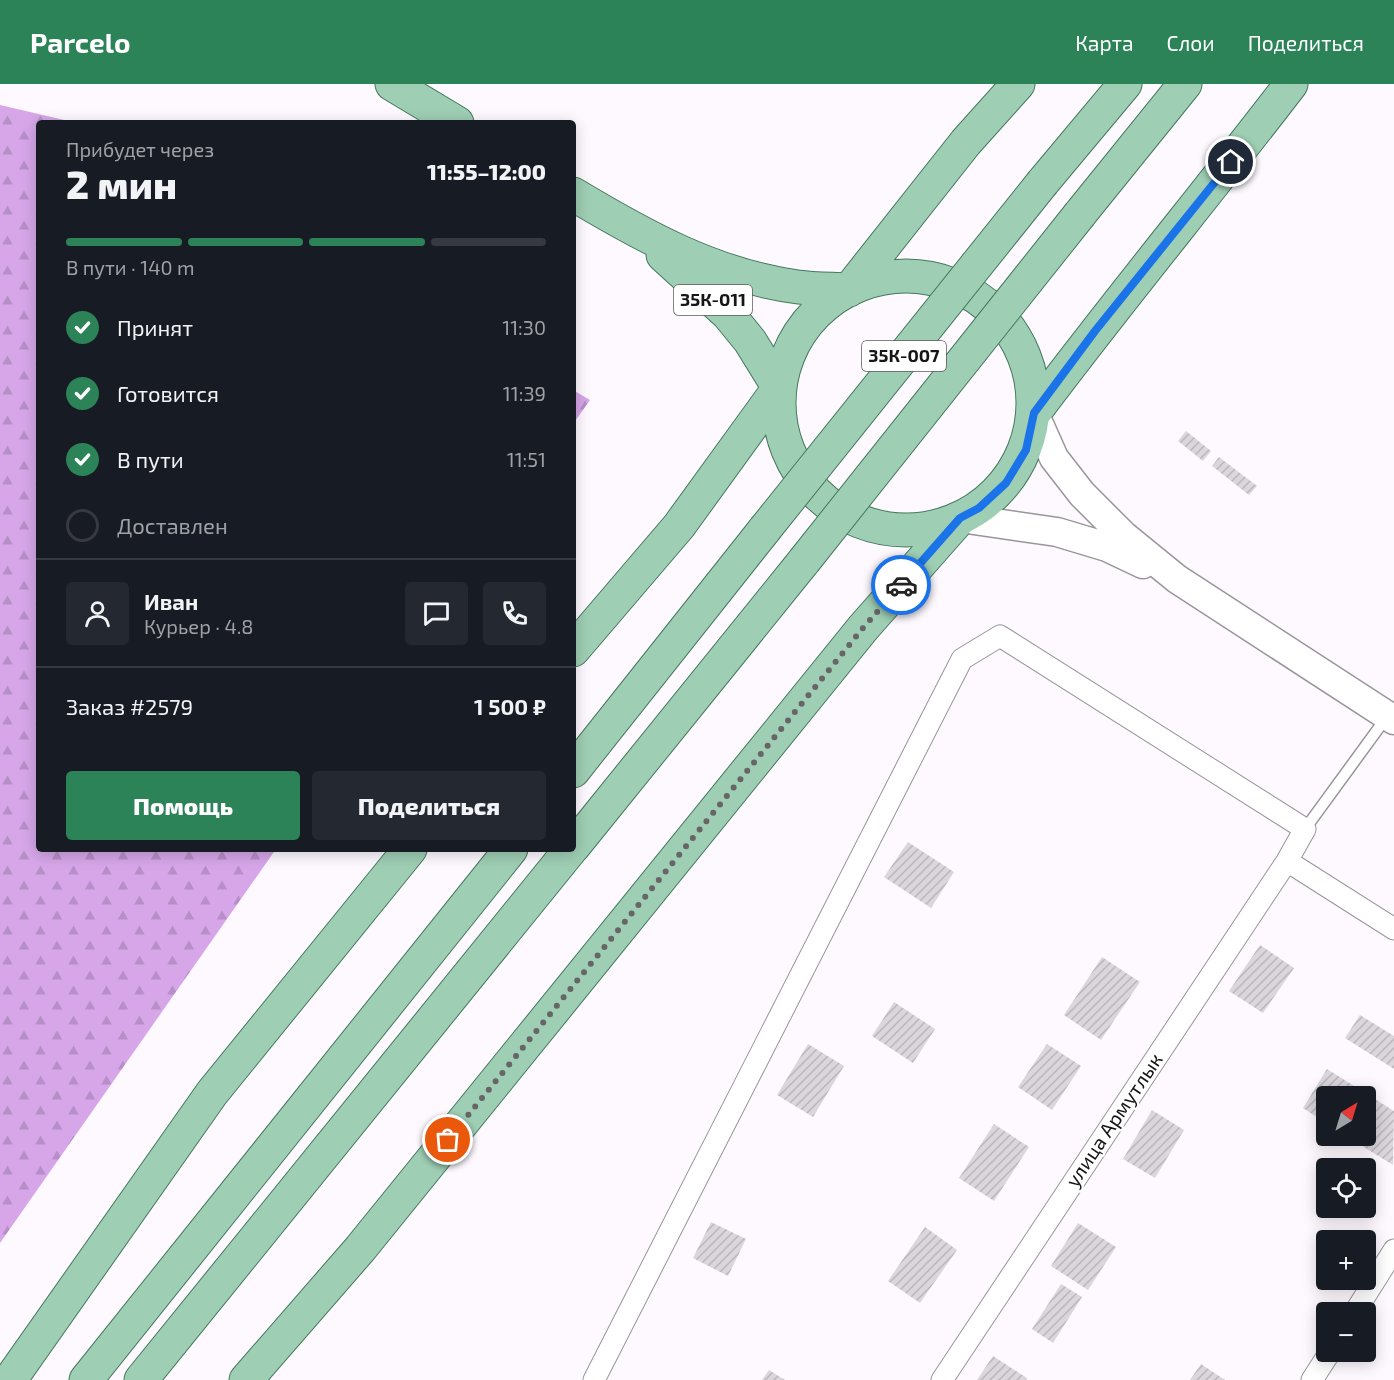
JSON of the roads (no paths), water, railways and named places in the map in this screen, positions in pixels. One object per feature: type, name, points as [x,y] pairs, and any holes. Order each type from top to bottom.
[{"type":"main road","points":[[392,84],[452,120]]},
{"type":"main road","points":[[849,290],[959,151],[1018,84]]},
{"type":"main road","name":"35К-007","points":[[576,767],[1043,182],[1125,84]]},
{"type":"main road","name":"35К-007","points":[[576,843],[1185,84]]},
{"type":"main road","points":[[1034,413],[1095,331],[1291,84]]},
{"type":"main road","name":"35К-011","points":[[576,196],[629,228],[680,269],[728,314],[750,341],[779,388]]},
{"type":"main road","points":[[629,228],[670,249],[711,265],[752,277],[798,287],[849,290]]},
{"type":"main road","points":[[895,276],[928,278],[960,287],[987,305],[1010,329],[1026,358],[1033,390],[1034,413],[1026,450],[1006,483],[979,508],[941,526],[898,531],[856,521],[819,497],[793,463],[779,421],[779,388],[789,351],[809,320],[838,295],[849,290],[863,283],[895,276]]},
{"type":"main road","points":[[576,646],[678,526],[779,388]]},
{"type":"main road","points":[[1034,413],[1054,458],[1082,494],[1123,535],[1177,579],[1391,718]]},
{"type":"main road","points":[[960,518],[1057,532],[1107,547],[1177,579]]},
{"type":"main road","points":[[246,1380],[360,1249],[863,628],[960,518]]},
{"type":"main road","points":[[10,1380],[212,1094],[408,852]]},
{"type":"main road","points":[[86,1380],[509,852]]},
{"type":"main road","points":[[141,1380],[569,852]]},
{"type":"street","points":[[594,1380],[962,659],[1000,636],[1305,829]]},
{"type":"street","name":"улица Армутлык","points":[[942,1380],[1287,861],[1305,829]]},
{"type":"street","points":[[1287,861],[1394,929]]},
{"type":"street","points":[[1361,1302],[1394,1250]]},
{"type":"street","points":[[1312,1380],[1324,1362]]},
{"type":"lane","points":[[1305,829],[1391,718]]}]
